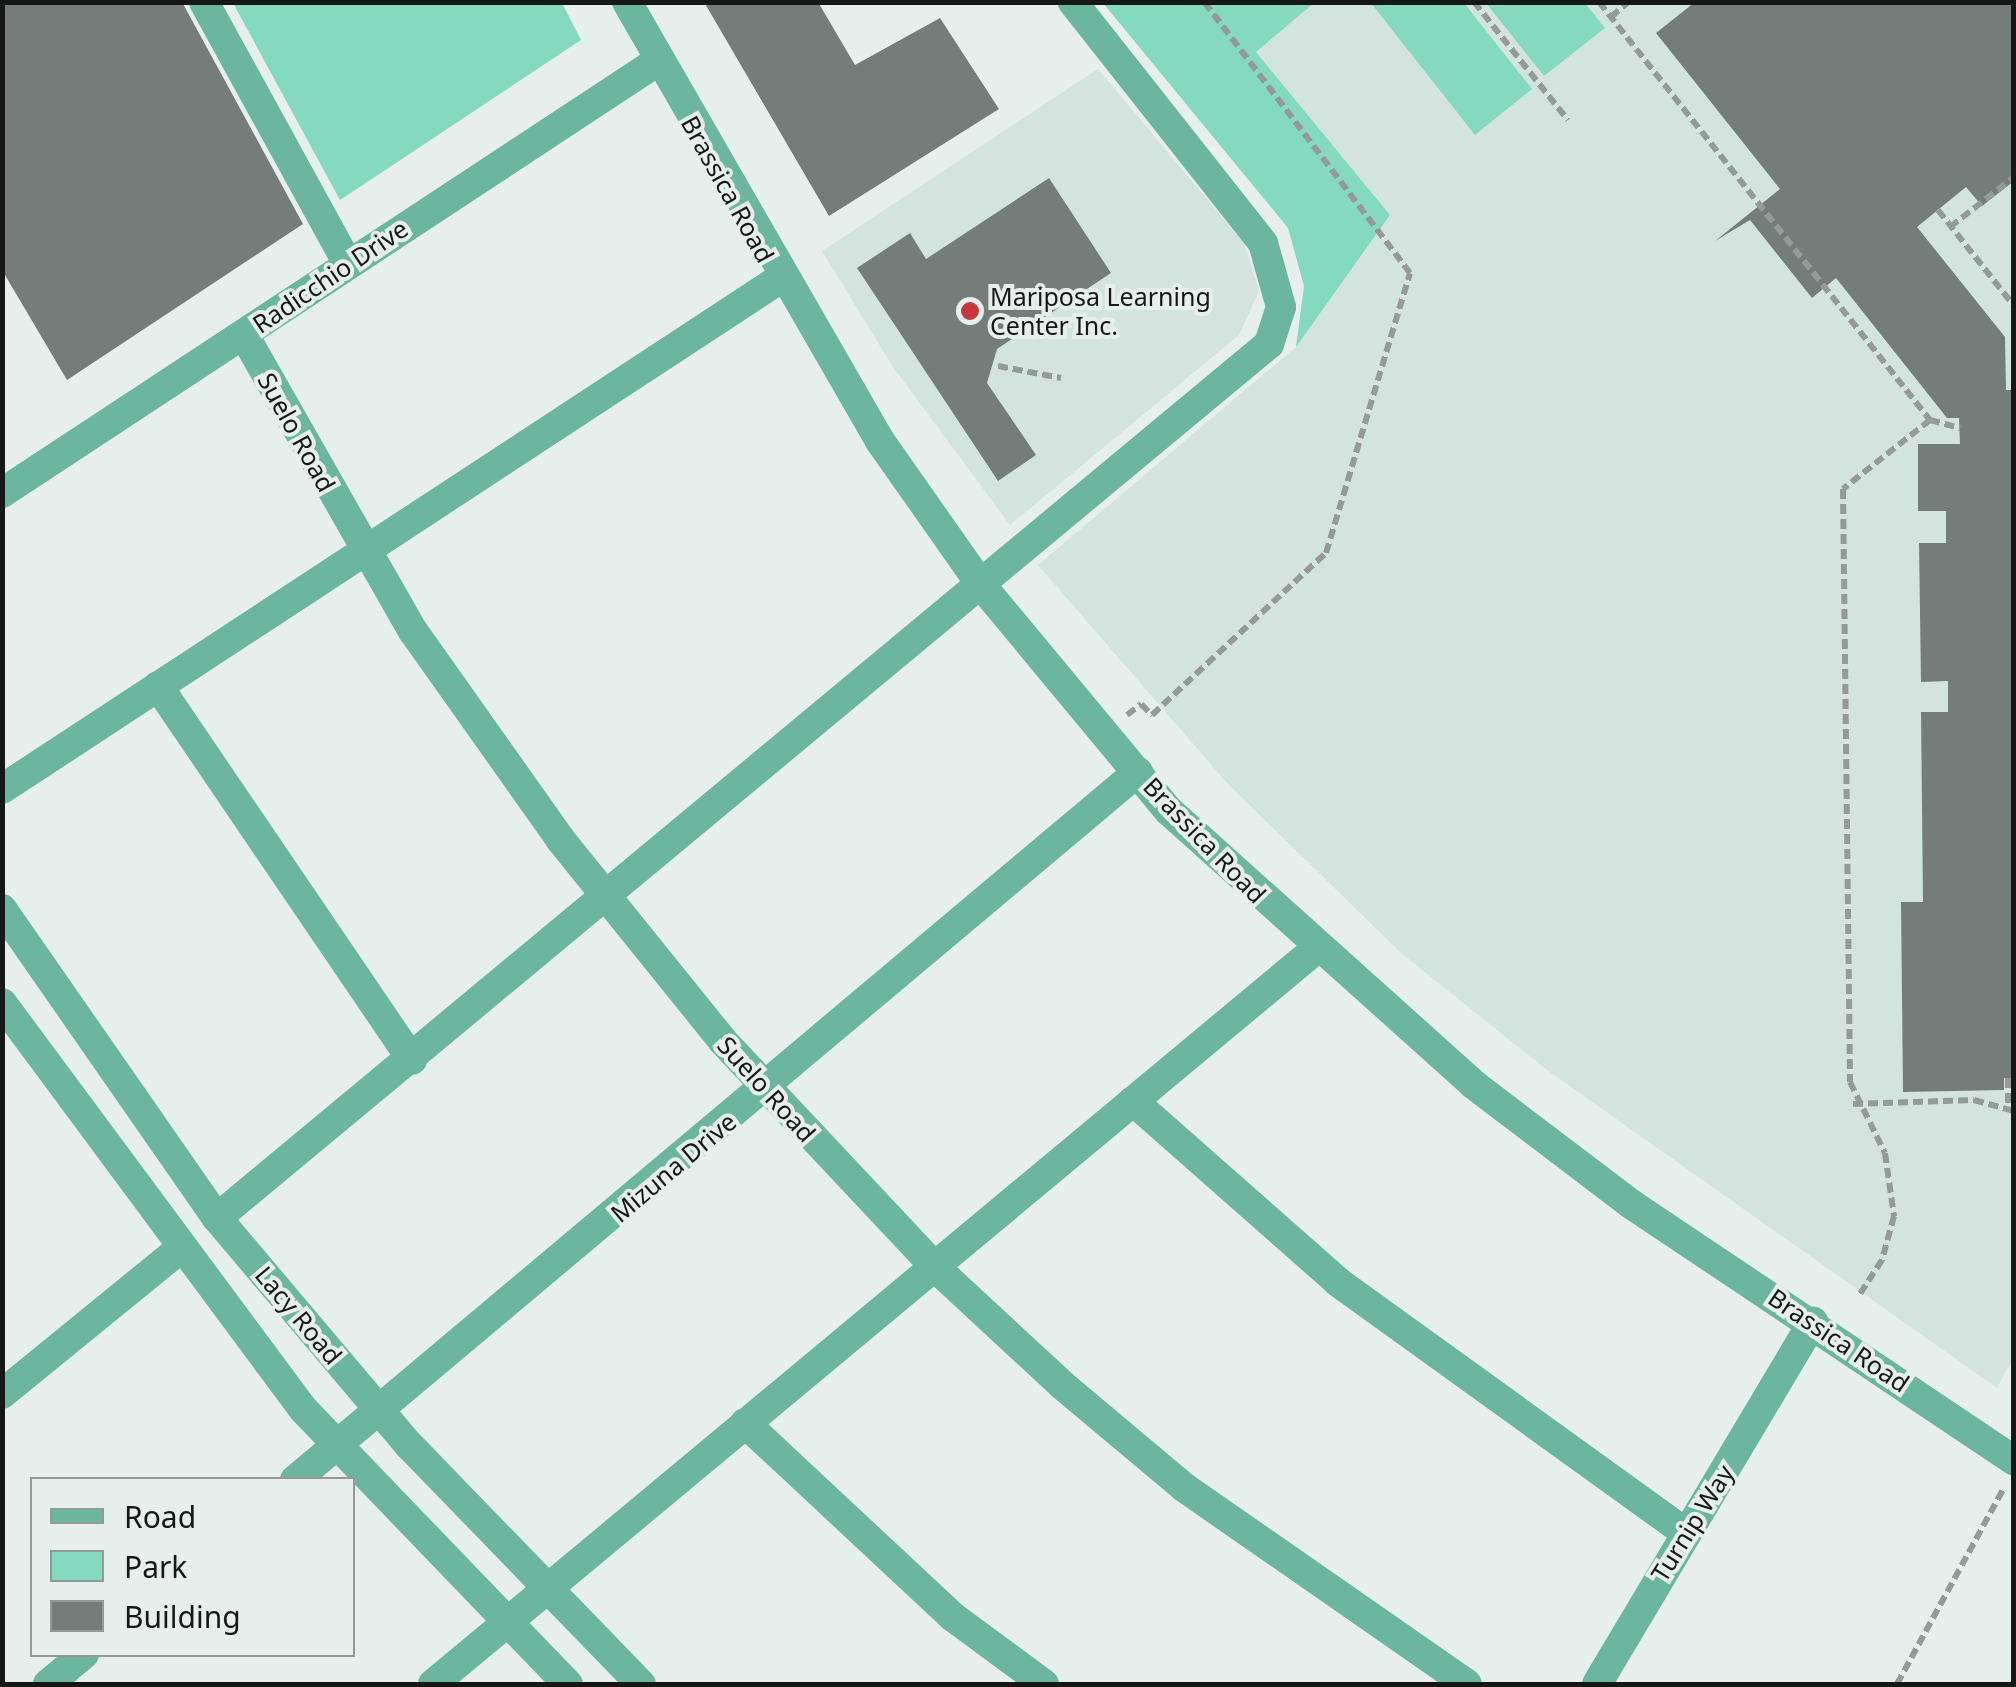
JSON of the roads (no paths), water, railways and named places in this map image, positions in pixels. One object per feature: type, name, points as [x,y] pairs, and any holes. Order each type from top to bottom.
[{"type":"street","points":[[204,2],[348,264]]},
{"type":"street","name":"Brassica Road","points":[[627,2],[778,280],[982,586],[1138,772],[1316,949],[1632,1204],[1813,1321],[2014,1460]]},
{"type":"street","points":[[217,1218],[412,1060],[604,894],[982,586],[1269,344],[1280,307],[1262,244],[1073,2]]},
{"type":"street","name":"Radicchio Drive","points":[[2,492],[658,61]]},
{"type":"street","points":[[2,790],[778,280]]},
{"type":"street","name":"Suelo Road","points":[[244,334],[362,551],[604,894],[766,1088],[938,1269],[1185,1488],[1466,1684]]},
{"type":"street","points":[[158,686],[412,1060]]},
{"type":"street","name":"Mizuna Drive","points":[[298,1477],[1138,772]]},
{"type":"street","name":"Lacy Road","points":[[2,909],[217,1218],[379,1410],[544,1591],[641,1684]]},
{"type":"street","points":[[433,1684],[745,1423],[938,1269],[1316,949]]},
{"type":"street","name":"Lacy Road","points":[[2,1003],[180,1248],[336,1444],[504,1624],[568,1684]]},
{"type":"street","points":[[1133,1101],[1338,1282],[1683,1532]]},
{"type":"street","points":[[2,1394],[180,1248]]},
{"type":"street","name":"Turnip Way","points":[[1598,1684],[1683,1532],[1793,1365],[1813,1321]]},
{"type":"street","points":[[745,1423],[953,1617],[1044,1684]]},
{"type":"street","points":[[48,1684],[80,1657]]},
{"type":"place","name":"Mariposa Learning Center Inc.","points":[[970,311]]}]
